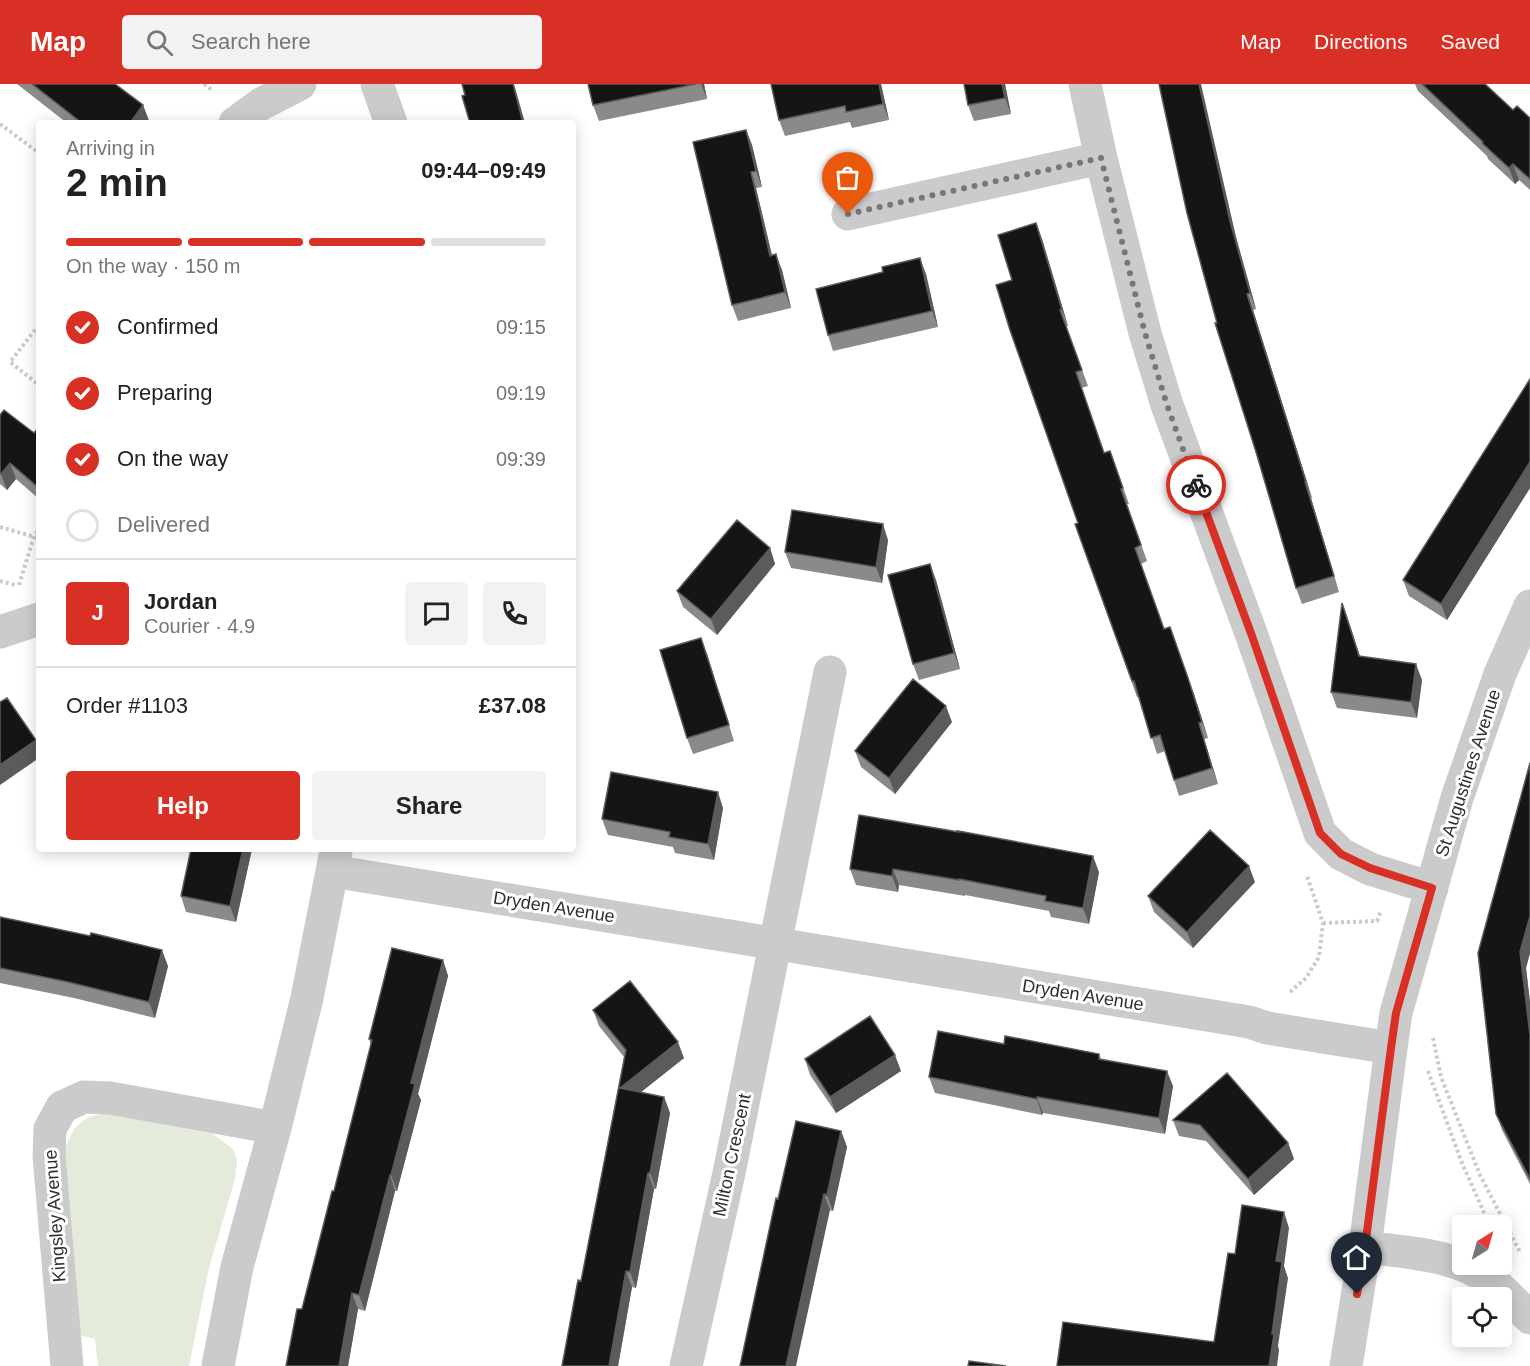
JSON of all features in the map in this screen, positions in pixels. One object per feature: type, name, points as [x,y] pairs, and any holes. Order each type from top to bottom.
[{"type":"street","points":[[239,120],[261,104],[300,84]]},
{"type":"street","points":[[377,84],[390,120]]},
{"type":"street","points":[[1085,84],[1145,333],[1167,405],[1252,636],[1320,833],[1341,854],[1351,859],[1370,868],[1432,888]]},
{"type":"street","points":[[848,214],[1101,158]]},
{"type":"street","name":"St Augustines Avenue","points":[[1346,1366],[1365,1247],[1396,1013],[1457,798],[1500,674],[1530,606]]},
{"type":"street","points":[[0,632],[36,620]]},
{"type":"street","points":[[776,943],[830,672]]},
{"type":"street","points":[[218,1366],[237,1267],[307,998],[334,860]]},
{"type":"street","name":"Dryden Avenue","points":[[334,860],[893,964],[1249,1022],[1267,1028],[1391,1048]]},
{"type":"street","name":"Milton Crescent","points":[[686,1366],[729,1173],[776,943]]},
{"type":"street","name":"Kingsley Avenue","points":[[67,1366],[49,1156],[50,1129],[62,1107],[84,1097],[110,1098],[275,1128]]},
{"type":"street","points":[[1365,1247],[1431,1256],[1469,1268],[1492,1282],[1530,1318]]},
{"type":"path","points":[[0,124],[36,151]]},
{"type":"path","points":[[36,328],[10,362],[36,383]]},
{"type":"path","points":[[0,527],[36,537]]},
{"type":"path","points":[[0,580],[18,586]]},
{"type":"path","points":[[1267,1028],[1271,995],[1289,993],[1306,978],[1319,957],[1323,923],[1298,851],[1320,833]]},
{"type":"path","points":[[1396,1013],[1430,1025],[1441,1077],[1480,1176],[1521,1254]]},
{"type":"path","points":[[1426,1065],[1462,1163],[1485,1215]]},
{"type":"green space","points":[[104,1113],[213,1134],[233,1149],[237,1160],[235,1179],[209,1268],[189,1366],[98,1366],[95,1339],[80,1335],[64,1150],[74,1129],[88,1117]]},
{"type":"building","points":[[32,84],[115,84],[143,105],[132,120],[78,120]]},
{"type":"building","points":[[462,84],[513,84],[522,120],[469,120],[462,96],[465,95]]},
{"type":"building","points":[[588,84],[696,84],[593,105]]},
{"type":"building","points":[[771,84],[879,84],[883,104],[846,112],[845,106],[779,120]]},
{"type":"building","points":[[964,84],[1002,84],[1005,98],[968,105]]},
{"type":"building","points":[[1159,84],[1199,84],[1230,221],[1250,293],[1247,294],[1334,576],[1296,588],[1215,323],[1217,323],[1187,213]]},
{"type":"building","points":[[1422,84],[1485,84],[1513,110],[1517,106],[1530,118],[1530,179],[1513,164],[1509,168]]},
{"type":"building","points":[[746,130],[756,171],[751,172],[770,256],[776,254],[785,292],[732,305],[693,142]]},
{"type":"building","points":[[1036,223],[1062,310],[1060,310],[1082,370],[1076,372],[1104,453],[1110,451],[1141,545],[1135,548],[1164,629],[1170,627],[1202,722],[1199,723],[1212,768],[1174,780],[1160,735],[1151,738],[1134,681],[1132,681],[1075,524],[1078,523],[996,285],[1012,280],[998,235]]},
{"type":"building","points":[[920,258],[932,311],[828,335],[816,289],[883,272],[882,267]]},
{"type":"building","points":[[1530,379],[1530,462],[1441,604],[1403,580]]},
{"type":"building","points":[[4,410],[34,433],[36,431],[36,485],[10,463],[0,473],[0,415]]},
{"type":"building","points":[[792,510],[883,524],[876,567],[785,552]]},
{"type":"building","points":[[737,520],[770,548],[711,619],[677,591]]},
{"type":"building","points":[[930,564],[954,653],[913,664],[888,575]]},
{"type":"building","points":[[1342,603],[1359,656],[1416,664],[1411,702],[1331,692]]},
{"type":"building","points":[[701,638],[729,725],[687,738],[660,650]]},
{"type":"building","points":[[913,679],[946,706],[889,778],[855,751]]},
{"type":"building","points":[[7,698],[36,740],[0,765],[0,702]]},
{"type":"building","points":[[1530,763],[1530,916],[1520,952],[1530,1035],[1530,1179],[1496,1114],[1478,953]]},
{"type":"building","points":[[611,772],[718,792],[708,844],[669,837],[670,832],[602,819]]},
{"type":"building","points":[[859,815],[1093,856],[1083,908],[1045,901],[1046,896],[959,879],[893,869],[892,876],[850,869]]},
{"type":"building","points":[[1210,830],[1249,866],[1187,932],[1148,896]]},
{"type":"building","points":[[190,852],[242,852],[230,906],[181,896]]},
{"type":"building","points":[[0,917],[90,936],[91,933],[162,950],[149,1002],[0,968]]},
{"type":"building","points":[[392,948],[443,960],[411,1083],[415,1084],[359,1295],[352,1293],[339,1366],[286,1366],[297,1309],[302,1309],[332,1191],[334,1191],[372,1040],[369,1039]]},
{"type":"building","points":[[630,981],[678,1042],[620,1088],[664,1097],[630,1272],[626,1271],[609,1366],[562,1366],[626,1050],[593,1010]]},
{"type":"building","points":[[870,1016],[895,1055],[830,1097],[805,1059]]},
{"type":"building","points":[[938,1031],[1004,1044],[1005,1036],[1099,1054],[1099,1059],[1167,1071],[1159,1118],[1037,1097],[1037,1099],[929,1077]]},
{"type":"building","points":[[1227,1073],[1288,1143],[1248,1179],[1200,1125],[1173,1120]]},
{"type":"building","points":[[796,1121],[841,1131],[827,1195],[824,1194],[786,1366],[740,1366],[776,1198],[778,1199]]},
{"type":"building","points":[[1242,1205],[1284,1212],[1276,1261],[1282,1262],[1269,1366],[1057,1366],[1063,1322],[1214,1342],[1228,1253],[1235,1254]]},
{"type":"building","points":[[969,1361],[1006,1366],[968,1366]]},
{"type":"way so far","points":[[848,214],[1101,158],[1145,333],[1167,405],[1196,485]]},
{"type":"route","points":[[1196,485],[1252,636],[1320,833],[1341,854],[1370,868],[1432,888],[1396,1013],[1357,1294]]}]
